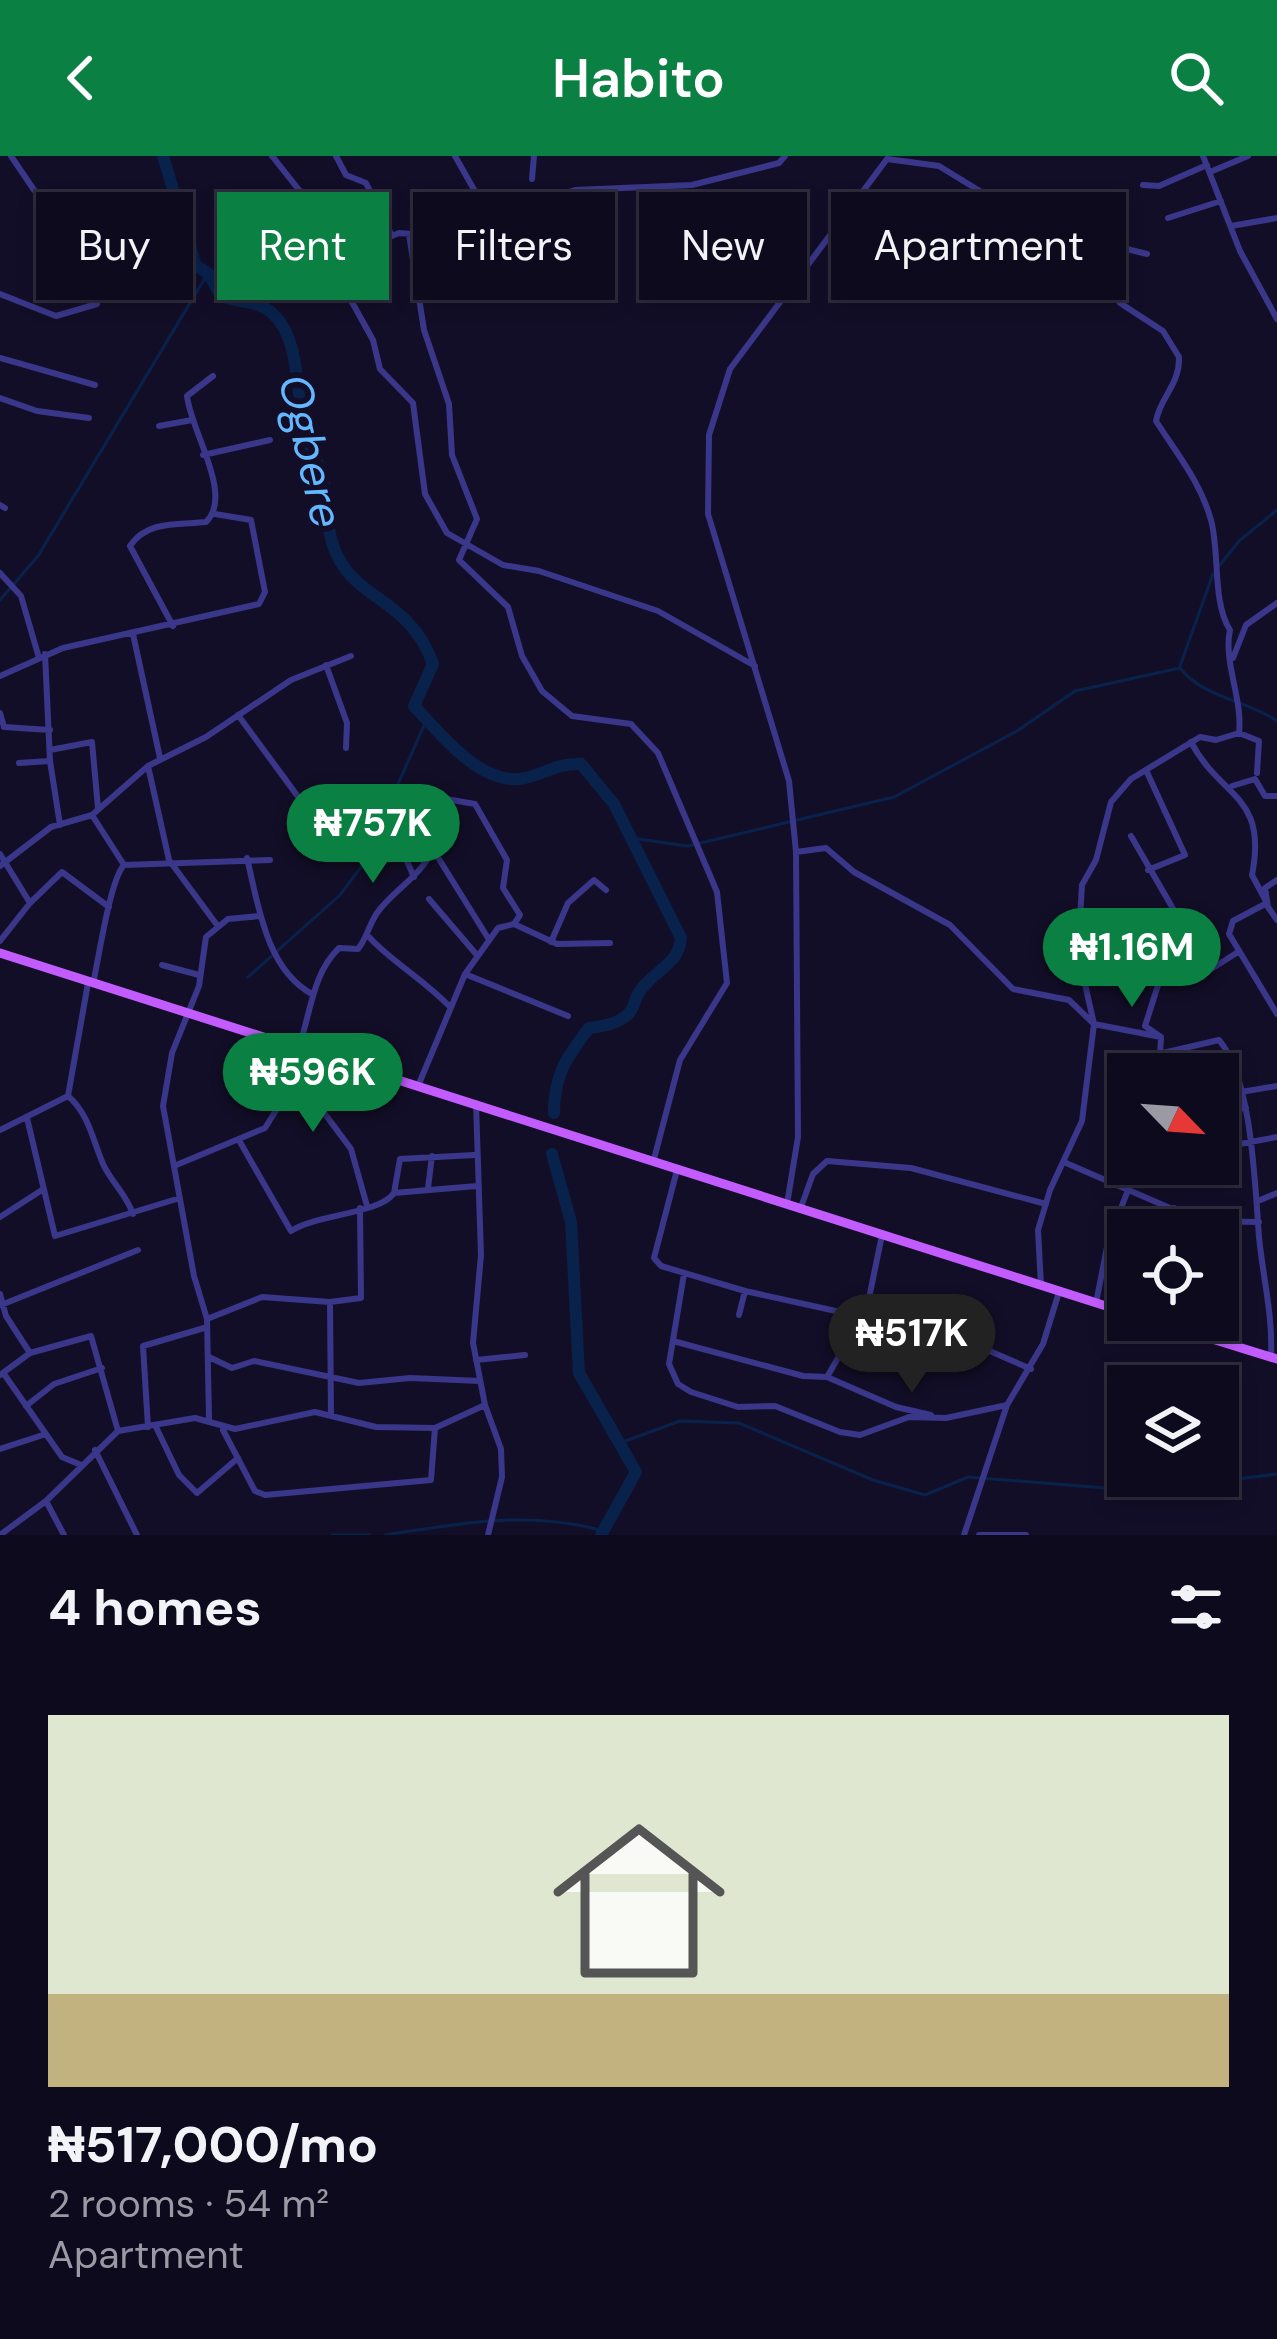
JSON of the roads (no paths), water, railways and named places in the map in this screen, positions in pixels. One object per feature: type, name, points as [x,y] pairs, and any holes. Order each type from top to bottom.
[{"type":"main road","points":[[0,953],[1107,1306]]},
{"type":"main road","points":[[1219,1341],[1274,1358]]},
{"type":"street","points":[[11,156],[34,190]]},
{"type":"street","points":[[272,156],[301,192]]},
{"type":"street","points":[[336,156],[346,175],[366,183],[392,236]]},
{"type":"street","points":[[455,156],[475,192]]},
{"type":"street","points":[[532,179],[535,156]]},
{"type":"street","points":[[569,192],[692,185],[779,163],[784,156]]},
{"type":"street","points":[[1203,156],[1277,319]]},
{"type":"street","points":[[1144,185],[1159,186],[1248,156]]},
{"type":"street","points":[[859,192],[887,159],[915,158],[982,192]]},
{"type":"street","points":[[1168,218],[1221,201]]},
{"type":"street","points":[[1231,226],[1277,218]]},
{"type":"street","points":[[787,1204],[798,1137],[796,852],[789,781],[708,514],[709,435],[730,369],[831,228]]},
{"type":"street","points":[[410,234],[424,330],[453,426],[455,467],[478,519],[459,560],[508,607],[522,656],[542,691],[572,716],[631,724],[658,753],[717,892],[727,983],[680,1060],[653,1159]]},
{"type":"street","points":[[389,238],[413,234]]},
{"type":"street","points":[[1126,250],[1147,254]]},
{"type":"street","points":[[1265,294],[1277,290]]},
{"type":"street","points":[[0,294],[56,316],[97,304]]},
{"type":"street","points":[[349,300],[373,340],[380,369],[413,403],[430,506],[447,533],[503,565],[539,571],[658,611],[754,666]]},
{"type":"street","points":[[1118,300],[1162,331],[1179,357],[1178,376],[1156,421],[1197,481],[1211,520],[1240,689],[1239,733]]},
{"type":"street","points":[[0,358],[95,385]]},
{"type":"street","points":[[172,626],[130,546],[132,540],[163,525],[206,523],[214,514],[218,495],[192,420],[188,392],[213,376]]},
{"type":"street","points":[[0,398],[37,411],[89,418]]},
{"type":"street","points":[[160,426],[192,420]]},
{"type":"street","points":[[203,455],[270,440]]},
{"type":"street","points":[[0,676],[42,656],[264,600],[250,520],[214,514]]},
{"type":"street","points":[[0,572],[21,596],[42,656],[60,826]]},
{"type":"street","points":[[1232,662],[1246,625],[1277,603]]},
{"type":"street","points":[[133,634],[160,759]]},
{"type":"street","points":[[1,866],[60,826],[95,813],[148,766],[291,680],[351,656]]},
{"type":"street","points":[[326,665],[347,723],[346,748]]},
{"type":"street","points":[[0,713],[2,729],[50,730]]},
{"type":"street","points":[[238,715],[321,828]]},
{"type":"street","points":[[1040,1286],[1038,1230],[1082,1120],[1094,1024],[1078,953],[1082,885],[1096,860],[1111,802],[1146,770],[1192,742],[1239,733],[1259,741],[1257,773]]},
{"type":"street","points":[[50,750],[92,742],[95,813],[124,865]]},
{"type":"street","points":[[1192,742],[1206,768],[1232,786],[1253,823],[1257,854],[1252,875],[1277,920]]},
{"type":"street","points":[[19,763],[50,760]]},
{"type":"street","points":[[148,766],[160,838],[173,866],[218,926]]},
{"type":"street","points":[[1146,770],[1184,855],[1148,870]]},
{"type":"street","points":[[1232,786],[1255,779],[1265,796],[1277,796]]},
{"type":"street","points":[[418,1086],[448,1006],[476,954],[488,938],[514,924],[520,915],[503,888],[507,860],[475,804],[464,798],[443,801],[430,828],[432,851],[488,938]]},
{"type":"street","points":[[304,848],[321,828],[371,799],[395,834],[401,857],[414,877]]},
{"type":"street","points":[[1131,836],[1179,920],[1145,1026],[1161,1037],[1163,1053],[1219,1040],[1224,1053]]},
{"type":"street","points":[[796,852],[819,846],[834,852],[854,872],[950,925],[1013,989],[1070,1000],[1094,1024],[1161,1037]]},
{"type":"street","points":[[298,1049],[312,994],[333,953],[358,950],[369,937],[378,911],[414,877],[432,851]]},
{"type":"street","points":[[0,854],[1,866],[30,903]]},
{"type":"street","points":[[248,858],[260,916],[292,981],[312,994]]},
{"type":"street","points":[[124,865],[270,860]]},
{"type":"street","points":[[68,1096],[112,881],[124,865]]},
{"type":"street","points":[[0,941],[62,872],[109,907]]},
{"type":"street","points":[[551,942],[574,896],[594,880],[606,890]]},
{"type":"street","points":[[1267,903],[1265,888],[1277,880]]},
{"type":"street","points":[[429,899],[476,954]]},
{"type":"street","points":[[1267,903],[1233,921],[1229,941],[1252,966],[1277,1014]]},
{"type":"street","points":[[260,916],[242,915],[206,937],[190,1014],[165,1080],[164,1106],[205,1323],[210,1424],[223,1430],[307,1413],[376,1427],[435,1428],[485,1405]]},
{"type":"street","points":[[514,924],[551,942],[610,943]]},
{"type":"street","points":[[369,937],[381,953],[418,974],[448,1006]]},
{"type":"street","points":[[1165,960],[1208,971],[1238,952]]},
{"type":"street","points":[[162,965],[199,975]]},
{"type":"street","points":[[465,974],[568,1016]]},
{"type":"street","points":[[174,1166],[240,1142],[266,1127],[312,1053]]},
{"type":"street","points":[[238,1458],[197,1493],[179,1475],[152,1428],[143,1346],[262,1297],[331,1302],[361,1298],[363,1207],[351,1149],[322,1110],[341,1063]]},
{"type":"street","points":[[1241,1092],[1277,1086]]},
{"type":"street","points":[[1239,1087],[1253,1145],[1249,1160],[1270,1292],[1274,1358]]},
{"type":"street","points":[[0,1130],[68,1096]]},
{"type":"street","points":[[68,1096],[86,1118],[103,1163],[125,1192],[133,1214]]},
{"type":"street","points":[[476,1103],[481,1256],[472,1320],[485,1405],[497,1430],[502,1477],[488,1535]]},
{"type":"street","points":[[1239,1109],[1246,1108]]},
{"type":"street","points":[[27,1118],[58,1238],[180,1198]]},
{"type":"street","points":[[1239,1146],[1277,1137]]},
{"type":"street","points":[[240,1142],[287,1229],[388,1202],[394,1193],[395,1164],[432,1156],[476,1155]]},
{"type":"street","points":[[428,1190],[432,1156]]},
{"type":"street","points":[[801,1208],[813,1174],[827,1162],[911,1168],[1046,1204]]},
{"type":"street","points":[[1066,1163],[1179,1209]]},
{"type":"street","points":[[678,1166],[654,1258],[684,1274],[863,1317],[913,1337],[985,1349],[1031,1369]]},
{"type":"street","points":[[1096,1303],[1108,1243],[1132,1185]]},
{"type":"street","points":[[394,1193],[477,1186]]},
{"type":"street","points":[[0,1217],[42,1190]]},
{"type":"street","points":[[1257,1202],[1277,1193]]},
{"type":"street","points":[[1172,1205],[1174,1209]]},
{"type":"street","points":[[1239,1221],[1259,1222]]},
{"type":"street","points":[[827,1377],[863,1317],[882,1235]]},
{"type":"street","points":[[1,1307],[138,1250]]},
{"type":"street","points":[[1263,1266],[1277,1266]]},
{"type":"street","points":[[684,1274],[669,1364],[678,1384],[708,1399],[746,1408],[775,1406],[840,1432],[860,1435],[909,1417],[946,1418],[1007,1406]]},
{"type":"street","points":[[739,1315],[745,1291]]},
{"type":"street","points":[[965,1535],[1007,1406],[1031,1369],[1059,1292]]},
{"type":"street","points":[[0,1294],[1,1307],[31,1353]]},
{"type":"street","points":[[331,1302],[331,1416]]},
{"type":"street","points":[[81,1466],[62,1456],[2,1374],[31,1353],[91,1336],[118,1431]]},
{"type":"street","points":[[673,1342],[754,1359],[803,1376],[827,1377],[896,1407],[946,1418]]},
{"type":"street","points":[[207,1355],[232,1368],[254,1361],[332,1381],[480,1381]]},
{"type":"street","points":[[476,1360],[525,1355]]},
{"type":"street","points":[[26,1406],[55,1384],[103,1367]]},
{"type":"street","points":[[0,1535],[46,1501],[118,1431],[209,1419]]},
{"type":"street","points":[[223,1430],[260,1494],[430,1480],[435,1428]]},
{"type":"street","points":[[0,1450],[46,1434]]},
{"type":"street","points":[[95,1450],[137,1535]]},
{"type":"street","points":[[46,1501],[64,1535]]},
{"type":"street","points":[[979,1535],[1026,1535]]},
{"type":"waterway","name":"Ogbere","points":[[163,156],[196,266],[208,273],[221,296],[261,306],[282,324],[296,370],[306,435],[323,477],[338,557],[359,583],[412,627],[433,664],[414,706],[460,754],[503,778],[519,779],[581,764],[614,804],[681,938],[676,955],[645,984],[629,1013],[613,1023],[589,1028],[581,1039],[559,1077],[554,1113]]},
{"type":"waterway","points":[[0,600],[38,556],[208,273]]},
{"type":"waterway","points":[[1219,566],[1239,541],[1277,510]]},
{"type":"waterway","points":[[1180,666],[1213,574]]},
{"type":"waterway","points":[[631,838],[688,846],[894,797],[1017,731],[1075,691],[1180,668]]},
{"type":"waterway","points":[[1181,669],[1201,686],[1277,721]]},
{"type":"waterway","points":[[248,977],[340,895],[361,867],[427,719]]},
{"type":"waterway","name":"Ogbere","points":[[552,1154],[571,1222],[579,1373],[636,1472],[601,1535]]},
{"type":"waterway","points":[[620,1443],[680,1421],[739,1423],[873,1480],[925,1495],[968,1477],[1142,1491],[1277,1474]]},
{"type":"waterway","points":[[385,1535],[519,1520],[600,1530]]},
{"type":"waterway","points":[[332,1535],[369,1535]]}]
